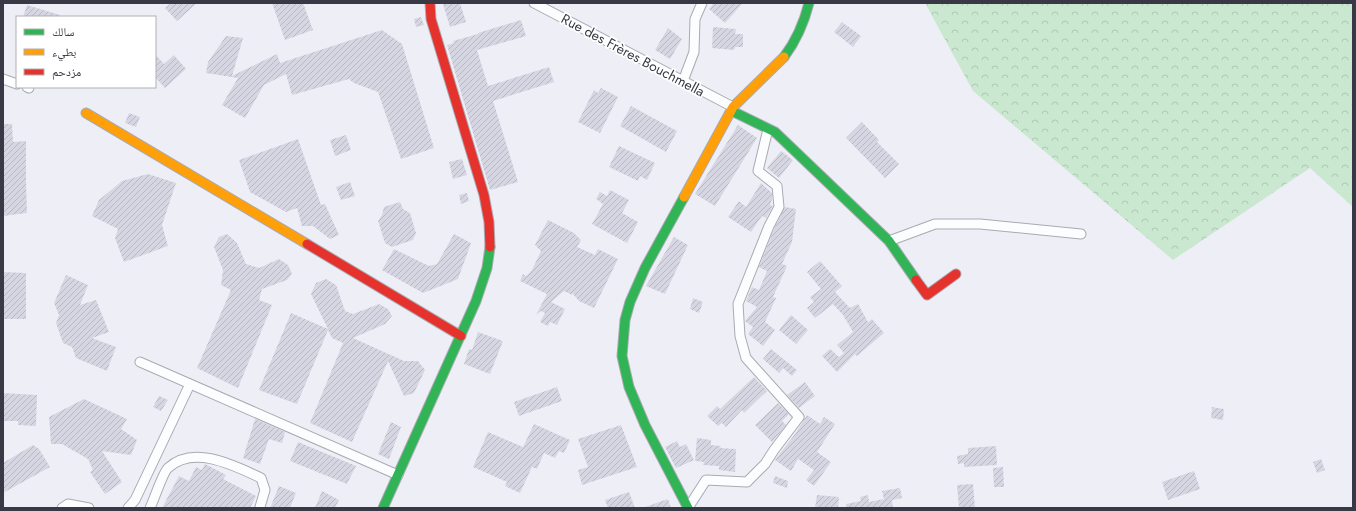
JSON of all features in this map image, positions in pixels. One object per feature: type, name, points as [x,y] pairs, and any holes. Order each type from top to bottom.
[{"type":"street","points":[[383,508],[476,301],[484,278],[490,249],[488,214],[475,164],[430,19],[430,3]]},
{"type":"street","name":"Rue des Frères Bouchmella","points":[[534,3],[683,81],[732,109]]},
{"type":"street","points":[[683,81],[694,52],[695,19],[702,3]]},
{"type":"street","points":[[768,129],[758,171],[777,186],[779,207],[738,304],[740,336],[746,358],[799,417],[765,464],[747,482],[706,480],[688,508],[645,425],[629,387],[622,356],[624,327],[630,302],[639,281],[732,109],[781,61],[791,48],[804,22],[809,3]]},
{"type":"street","points":[[3,79],[16,84]]},
{"type":"street","points":[[732,109],[775,132],[889,241],[927,295],[956,274]]},
{"type":"street","points":[[86,114],[461,336]]},
{"type":"street","points":[[889,241],[935,224],[980,224],[1081,234]]},
{"type":"street","points":[[140,362],[398,475]]},
{"type":"street","points":[[128,508],[135,500],[190,384]]},
{"type":"street","points":[[150,508],[167,469],[185,458],[208,458],[224,462],[261,478],[265,490],[260,507]]},
{"type":"street","points":[[62,508],[68,504],[89,508]]},
{"type":"green space","points":[[925,3],[1353,3],[1353,207],[1310,168],[1173,260],[973,91]]},
{"type":"building","points":[[171,3],[197,3],[177,21],[165,8]]},
{"type":"building","points":[[272,3],[303,3],[313,30],[285,40]]},
{"type":"building","points":[[460,3],[466,22],[450,27],[443,4]]},
{"type":"building","points":[[714,3],[743,3],[725,23],[709,9]]},
{"type":"building","points":[[27,5],[60,15],[60,16],[23,16]]},
{"type":"building","points":[[421,17],[424,25],[416,27],[414,19]]},
{"type":"building","points":[[521,20],[526,36],[477,50],[488,86],[549,67],[554,82],[493,101],[518,182],[490,190],[447,45],[454,43],[453,41]]},
{"type":"building","points":[[842,22],[861,36],[853,47],[834,32]]},
{"type":"building","points":[[713,27],[736,29],[735,34],[743,34],[743,47],[735,47],[734,50],[712,48]]},
{"type":"building","points":[[668,28],[682,39],[670,59],[655,50]]},
{"type":"building","points":[[382,30],[402,44],[434,148],[401,159],[378,92],[354,83],[349,79],[292,95],[286,74],[264,85],[245,118],[222,105],[238,78],[206,73],[208,62],[226,36],[243,38],[232,76],[277,54],[280,63]]},
{"type":"building","points":[[156,55],[164,64],[174,55],[186,69],[165,88],[156,78]]},
{"type":"building","points":[[601,88],[618,97],[600,133],[578,122],[594,90],[598,93]]},
{"type":"building","points":[[631,106],[677,131],[666,152],[620,126]]},
{"type":"building","points":[[129,113],[140,117],[136,127],[125,123]]},
{"type":"building","points":[[862,122],[879,140],[877,142],[899,164],[885,178],[846,138]]},
{"type":"building","points":[[3,124],[12,124],[13,142],[26,141],[27,213],[3,216]]},
{"type":"building","points":[[738,125],[757,138],[715,206],[695,194]]},
{"type":"building","points":[[346,135],[351,150],[335,156],[330,140]]},
{"type":"building","points":[[298,139],[321,205],[325,204],[339,235],[330,239],[313,226],[302,226],[297,208],[286,212],[250,192],[239,160]]},
{"type":"building","points":[[619,146],[655,163],[647,180],[640,176],[638,181],[609,167]]},
{"type":"building","points":[[781,151],[793,160],[779,178],[767,168]]},
{"type":"building","points":[[462,159],[467,175],[453,179],[449,162]]},
{"type":"building","points":[[148,174],[176,183],[162,225],[168,246],[124,262],[115,238],[118,229],[92,216],[99,200],[122,181]]},
{"type":"building","points":[[350,182],[355,196],[341,200],[336,187]]},
{"type":"building","points":[[761,183],[772,193],[770,205],[773,206],[766,218],[762,216],[751,232],[728,217],[739,201],[746,207]]},
{"type":"building","points":[[610,190],[629,200],[622,213],[638,222],[627,243],[592,224],[603,204],[596,199],[600,192],[607,196]]},
{"type":"building","points":[[467,193],[469,201],[461,204],[459,195]]},
{"type":"building","points":[[400,202],[403,209],[410,213],[416,233],[413,240],[392,247],[385,243],[378,221],[382,215],[384,207]]},
{"type":"building","points":[[785,207],[796,209],[792,242],[782,264],[787,266],[773,297],[776,298],[765,322],[775,330],[763,346],[748,334],[753,327],[745,321],[757,307],[746,301],[752,287],[759,290],[767,271],[759,267],[774,229]]},
{"type":"building","points":[[548,220],[574,233],[581,240],[577,247],[595,255],[598,249],[618,259],[594,308],[579,301],[572,293],[572,295],[564,291],[551,302],[565,309],[557,325],[550,322],[548,326],[540,322],[545,313],[541,311],[536,315],[547,294],[520,281],[523,274],[526,276],[532,270],[541,251],[535,245]]},
{"type":"building","points":[[227,234],[237,243],[246,264],[259,268],[279,259],[288,265],[292,274],[287,280],[262,289],[259,300],[272,305],[238,388],[197,368],[231,290],[221,285],[223,270],[214,247],[219,237]]},
{"type":"building","points":[[454,234],[471,243],[458,279],[423,293],[382,270],[394,249],[429,266],[437,264]]},
{"type":"building","points":[[674,237],[688,245],[665,294],[646,286]]},
{"type":"building","points":[[820,261],[842,286],[835,292],[850,308],[858,304],[868,322],[872,319],[884,333],[857,356],[855,354],[837,372],[822,356],[830,349],[839,357],[844,353],[837,345],[853,332],[843,315],[833,304],[815,318],[807,308],[814,302],[810,297],[821,289],[807,272]]},
{"type":"building","points":[[3,272],[26,273],[26,319],[3,319]]},
{"type":"building","points":[[66,275],[88,285],[80,305],[96,300],[109,332],[92,338],[116,347],[107,371],[76,358],[72,347],[63,343],[56,323],[59,315],[54,303]]},
{"type":"building","points":[[326,279],[336,285],[345,311],[353,314],[379,304],[388,309],[392,316],[385,324],[353,338],[404,361],[418,361],[425,370],[414,393],[404,396],[388,361],[352,442],[310,423],[343,343],[332,338],[328,330],[297,404],[259,390],[291,313],[328,329],[311,294],[316,283]]},
{"type":"building","points":[[693,298],[703,302],[699,313],[690,309]]},
{"type":"building","points":[[791,315],[808,330],[796,344],[779,330]]},
{"type":"building","points":[[478,332],[503,341],[490,374],[464,364],[469,349],[472,350]]},
{"type":"building","points":[[771,349],[797,370],[792,376],[783,368],[779,373],[763,359]]},
{"type":"building","points":[[754,377],[767,391],[744,413],[742,410],[726,427],[722,423],[718,426],[707,416],[717,406],[720,409]]},
{"type":"building","points":[[805,382],[815,396],[799,408],[787,395]]},
{"type":"building","points":[[557,387],[562,401],[519,416],[514,402]]},
{"type":"building","points":[[3,393],[37,395],[36,426],[18,425],[18,421],[3,421]]},
{"type":"building","points":[[159,396],[168,400],[161,411],[153,407]]},
{"type":"building","points":[[84,399],[127,419],[121,429],[137,440],[131,455],[102,451],[122,482],[105,494],[90,472],[93,470],[88,459],[62,444],[51,444],[49,417]]},
{"type":"building","points":[[778,403],[789,414],[782,421],[786,425],[772,442],[755,425]]},
{"type":"building","points":[[1212,407],[1224,409],[1223,420],[1211,418]]},
{"type":"building","points":[[807,415],[820,424],[824,417],[835,424],[817,452],[831,462],[814,486],[806,480],[814,470],[798,459],[791,471],[775,460],[795,434]]},
{"type":"building","points":[[255,419],[285,432],[282,443],[269,439],[260,464],[243,458]]},
{"type":"building","points":[[391,422],[401,427],[389,459],[378,454]]},
{"type":"building","points":[[534,424],[570,440],[564,453],[559,451],[555,458],[544,453],[537,469],[532,467],[520,493],[505,486],[507,482],[473,467],[488,432],[523,447]]},
{"type":"building","points":[[621,425],[637,467],[582,485],[578,470],[588,467],[578,439]]},
{"type":"building","points":[[697,438],[711,440],[711,445],[721,446],[720,448],[736,449],[735,472],[719,470],[719,466],[703,465],[704,462],[695,461]]},
{"type":"building","points":[[677,441],[680,447],[686,444],[694,460],[676,468],[665,447]]},
{"type":"building","points":[[298,442],[356,466],[347,484],[290,461]]},
{"type":"building","points":[[33,445],[39,449],[50,467],[3,493],[3,463]]},
{"type":"building","points":[[996,446],[997,465],[964,467],[964,463],[958,464],[957,456],[968,454],[968,448]]},
{"type":"building","points":[[1321,459],[1325,470],[1317,473],[1313,462]]},
{"type":"building","points":[[205,464],[226,475],[223,479],[256,496],[250,508],[162,508],[179,476],[189,481],[196,467],[202,470]]},
{"type":"building","points":[[1003,467],[1004,487],[994,487],[993,468]]},
{"type":"building","points":[[1194,471],[1200,489],[1168,500],[1162,482]]},
{"type":"building","points":[[775,476],[788,481],[787,488],[773,483]]},
{"type":"building","points":[[973,484],[975,507],[959,508],[957,485]]},
{"type":"building","points":[[279,486],[296,493],[290,508],[270,508]]},
{"type":"building","points":[[900,488],[902,498],[892,500],[893,508],[846,508],[846,504],[861,501],[860,497],[868,495],[869,502],[884,499],[882,491]]},
{"type":"building","points":[[322,491],[339,500],[335,508],[315,508]]},
{"type":"building","points":[[629,492],[635,508],[608,508],[605,500]]},
{"type":"building","points":[[817,495],[839,497],[838,508],[815,508]]},
{"type":"building","points":[[668,499],[671,508],[645,508],[645,507]]},
{"type":"traffic: fast","points":[[784,57],[799,32],[809,3]]},
{"type":"traffic: fast","points":[[732,111],[775,132],[889,241],[916,280]]},
{"type":"traffic: fast","points":[[684,197],[645,268],[630,302],[625,320],[622,356],[629,387],[645,425],[688,508]]},
{"type":"traffic: fast","points":[[383,508],[476,301],[487,268],[490,247]]},
{"type":"traffic: slow","points":[[684,197],[733,107],[784,57]]},
{"type":"traffic: slow","points":[[86,113],[307,244]]},
{"type":"traffic: jam","points":[[430,3],[431,19],[484,195],[489,222],[490,247]]},
{"type":"traffic: jam","points":[[307,244],[461,336]]},
{"type":"traffic: jam","points":[[916,280],[927,295],[956,274]]}]
